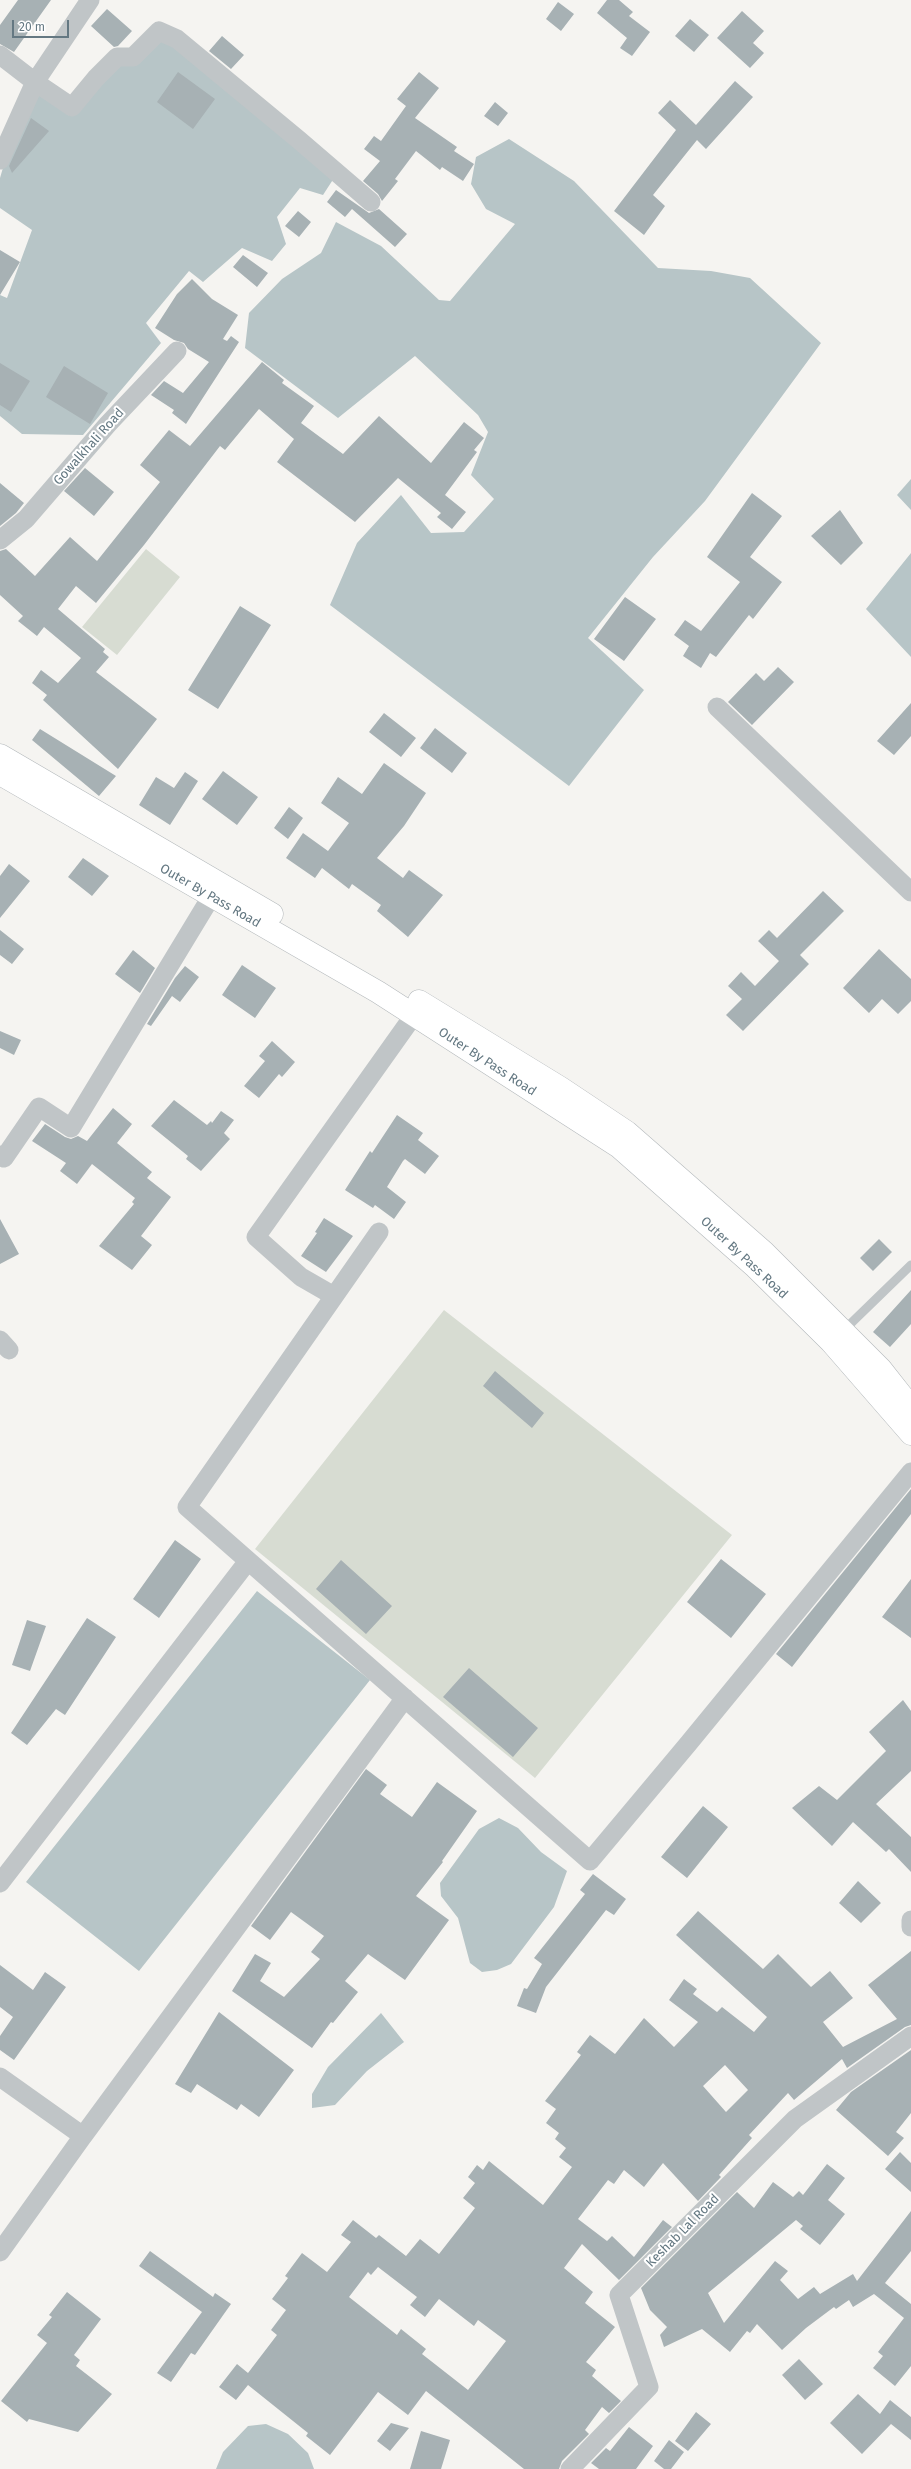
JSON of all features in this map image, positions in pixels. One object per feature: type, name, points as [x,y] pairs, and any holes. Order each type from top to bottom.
[{"type":"main road","name":"Outer By Pass Road","points":[[0,755],[369,970],[561,1088],[628,1132],[764,1252],[844,1330],[881,1369],[911,1407]]},
{"type":"main road","name":"Outer By Pass Road","points":[[0,774],[378,992],[618,1147],[754,1266],[831,1342],[911,1434]]},
{"type":"street","points":[[0,160],[35,82],[90,0]]},
{"type":"street","points":[[0,55],[35,82],[72,107],[96,78],[117,57],[134,56],[159,31],[183,44],[371,202]]},
{"type":"street","name":"Gowalkhali Road","points":[[0,540],[26,519],[108,424],[177,351]]},
{"type":"street","points":[[717,708],[911,892]]},
{"type":"street","points":[[0,1155],[4,1158],[39,1107],[71,1128],[211,897]]},
{"type":"street","points":[[334,1296],[301,1277],[256,1237],[414,1015]]},
{"type":"street","points":[[379,1232],[187,1507],[590,1861],[911,1472]]},
{"type":"street","points":[[0,1883],[248,1561]]},
{"type":"street","points":[[0,2252],[83,2136],[404,1698]]},
{"type":"street","points":[[911,1920],[911,1927]]},
{"type":"street","name":"Keshab Lal Road","points":[[570,2469],[649,2387],[619,2295],[795,2119],[911,2036]]},
{"type":"street","points":[[0,2077],[83,2136]]},
{"type":"lane","points":[[844,1330],[911,1265]]},
{"type":"shaded area","points":[[159,35],[334,178],[323,195],[300,188],[277,217],[286,244],[272,261],[242,248],[203,282],[189,271],[146,323],[161,343],[83,435],[22,434],[0,416],[0,295],[7,298],[32,230],[0,208],[0,178],[9,147],[38,92],[70,116],[112,65]]},
{"type":"shaded area","points":[[509,139],[574,181],[658,268],[711,271],[750,278],[821,343],[705,501],[653,557],[588,638],[644,690],[569,786],[330,605],[357,543],[401,495],[431,533],[464,532],[494,499],[471,475],[488,432],[478,415],[415,356],[338,418],[245,348],[249,313],[282,279],[321,253],[336,222],[381,246],[439,300],[450,301],[515,224],[486,209],[471,184],[476,157]]},
{"type":"shaded area","points":[[911,479],[911,510],[897,495]]},
{"type":"shaded area","points":[[146,549],[180,577],[117,655],[82,627]]},
{"type":"shaded area","points":[[911,553],[911,657],[866,609]]},
{"type":"shaded area","points":[[444,1310],[732,1535],[535,1778],[255,1549]]},
{"type":"shaded area","points":[[257,1591],[370,1680],[139,1971],[26,1882]]},
{"type":"shaded area","points":[[499,1818],[518,1828],[541,1852],[567,1871],[554,1907],[511,1964],[497,1970],[482,1972],[470,1963],[458,1918],[441,1896],[440,1883],[479,1829]]},
{"type":"shaded area","points":[[381,2013],[404,2042],[367,2071],[335,2105],[312,2108],[312,2094],[328,2067]]},
{"type":"shaded area","points":[[266,2424],[288,2434],[308,2453],[314,2469],[216,2469],[223,2452],[248,2426]]},
{"type":"building","points":[[18,0],[51,0],[14,52],[0,44],[0,25]]},
{"type":"building","points":[[607,0],[619,0],[633,12],[629,16],[650,32],[632,56],[620,48],[627,38],[597,13]]},
{"type":"building","points":[[558,2],[574,14],[561,31],[546,19]]},
{"type":"building","points":[[107,9],[132,31],[118,46],[114,47],[91,26]]},
{"type":"building","points":[[742,11],[764,31],[753,43],[764,53],[750,68],[717,38]]},
{"type":"building","points":[[690,19],[709,35],[694,52],[675,36]]},
{"type":"building","points":[[222,36],[244,55],[231,69],[209,51]]},
{"type":"building","points":[[178,72],[215,99],[193,129],[157,102]]},
{"type":"building","points":[[419,72],[439,88],[415,118],[457,147],[454,151],[474,164],[463,181],[442,167],[440,170],[416,151],[395,179],[398,181],[382,201],[378,194],[363,181],[380,161],[364,149],[374,136],[381,141],[406,106],[397,99]]},
{"type":"building","points":[[735,81],[753,97],[706,149],[697,140],[653,195],[665,206],[644,235],[614,211],[676,130],[658,113],[670,100],[696,125]]},
{"type":"building","points":[[495,102],[508,113],[498,126],[484,116]]},
{"type":"building","points":[[31,118],[49,131],[12,173],[9,166]]},
{"type":"building","points":[[336,190],[369,213],[379,209],[407,234],[395,247],[352,209],[345,217],[327,202]]},
{"type":"building","points":[[298,211],[311,222],[299,237],[285,226]]},
{"type":"building","points":[[0,250],[20,262],[0,295]]},
{"type":"building","points":[[243,255],[268,273],[257,287],[233,267]]},
{"type":"building","points":[[192,279],[212,299],[238,315],[223,339],[227,341],[231,336],[239,342],[186,424],[172,413],[174,410],[151,395],[164,381],[183,393],[209,362],[188,349],[184,343],[174,340],[155,328],[177,294]]},
{"type":"building","points":[[262,362],[284,380],[282,383],[314,406],[301,423],[343,454],[379,416],[431,463],[464,422],[484,438],[474,450],[477,452],[445,495],[466,512],[452,529],[437,517],[441,513],[398,478],[355,522],[277,462],[294,439],[259,409],[225,450],[220,446],[144,545],[96,603],[76,586],[58,609],[105,649],[103,652],[109,657],[96,672],[157,719],[118,769],[43,700],[47,695],[32,683],[41,670],[58,683],[81,658],[44,627],[37,636],[18,621],[23,616],[0,595],[0,551],[6,549],[35,576],[70,537],[97,561],[160,482],[140,465],[169,430],[190,446]]},
{"type":"building","points":[[0,363],[30,381],[11,412],[0,405]]},
{"type":"building","points":[[64,366],[108,393],[90,424],[46,397]]},
{"type":"building","points":[[85,468],[114,492],[94,516],[64,491]]},
{"type":"building","points":[[0,483],[24,503],[16,513],[0,526]]},
{"type":"building","points":[[752,493],[782,516],[750,557],[782,582],[753,619],[749,615],[716,657],[710,653],[701,668],[683,656],[689,646],[674,635],[685,620],[701,631],[740,582],[707,557]]},
{"type":"building","points":[[840,510],[863,543],[841,565],[811,536]]},
{"type":"building","points":[[625,597],[656,619],[624,661],[594,639]]},
{"type":"building","points":[[240,606],[271,625],[218,709],[188,690]]},
{"type":"building","points":[[778,667],[794,682],[752,725],[728,702],[756,673],[764,681]]},
{"type":"building","points":[[911,703],[911,736],[894,755],[877,741]]},
{"type":"building","points":[[384,713],[416,738],[401,757],[369,732]]},
{"type":"building","points":[[435,728],[467,753],[452,773],[420,748]]},
{"type":"building","points":[[40,729],[116,776],[99,796],[32,740]]},
{"type":"building","points":[[384,763],[426,793],[404,826],[377,858],[403,878],[409,870],[443,895],[408,937],[377,911],[381,905],[352,884],[349,889],[322,868],[315,878],[286,858],[303,833],[328,851],[349,823],[321,803],[338,777],[362,794]]},
{"type":"building","points":[[223,771],[258,797],[237,825],[202,799]]},
{"type":"building","points":[[185,772],[198,781],[170,825],[139,805],[156,777],[174,788]]},
{"type":"building","points":[[289,807],[303,818],[288,839],[274,828]]},
{"type":"building","points":[[83,858],[109,876],[92,896],[68,877]]},
{"type":"building","points":[[9,864],[30,881],[0,918],[0,876]]},
{"type":"building","points":[[823,891],[844,911],[800,955],[809,964],[743,1031],[726,1015],[742,999],[728,986],[741,972],[755,986],[779,961],[758,941],[769,930],[777,938]]},
{"type":"building","points":[[0,930],[24,949],[12,964],[0,955]]},
{"type":"building","points":[[879,949],[911,979],[911,1001],[898,1014],[882,999],[869,1013],[843,988]]},
{"type":"building","points":[[133,950],[155,968],[140,993],[115,974]]},
{"type":"building","points":[[242,965],[276,988],[255,1018],[222,995]]},
{"type":"building","points":[[185,966],[199,977],[180,1002],[172,996],[151,1026],[147,1024],[175,978]]},
{"type":"building","points":[[0,1031],[21,1040],[14,1055],[0,1048]]},
{"type":"building","points":[[272,1041],[295,1062],[282,1077],[279,1074],[259,1098],[244,1086],[265,1061],[259,1056]]},
{"type":"building","points":[[174,1100],[207,1125],[211,1121],[212,1123],[221,1111],[234,1120],[224,1133],[230,1139],[201,1171],[186,1159],[188,1156],[151,1126]]},
{"type":"building","points":[[113,1108],[132,1124],[117,1143],[152,1172],[147,1178],[171,1197],[141,1236],[152,1245],[132,1270],[99,1246],[134,1204],[132,1202],[135,1198],[92,1164],[77,1184],[60,1171],[66,1163],[32,1141],[45,1124],[65,1137],[71,1139],[78,1136],[87,1141]]},
{"type":"building","points":[[397,1115],[423,1133],[418,1140],[439,1156],[425,1174],[405,1159],[403,1161],[387,1187],[406,1202],[394,1219],[375,1205],[373,1208],[345,1190],[370,1151],[372,1153]]},
{"type":"building","points":[[324,1218],[353,1236],[326,1272],[301,1256],[317,1233],[315,1232]]},
{"type":"building","points":[[0,1219],[19,1254],[0,1264]]},
{"type":"building","points":[[879,1239],[892,1252],[873,1271],[860,1258]]},
{"type":"building","points":[[911,1290],[911,1324],[890,1347],[873,1332]]},
{"type":"building","points":[[495,1371],[544,1413],[532,1428],[483,1386]]},
{"type":"building","points":[[911,1489],[911,1514],[792,1667],[776,1654]]},
{"type":"building","points":[[175,1540],[201,1559],[159,1618],[133,1599]]},
{"type":"building","points":[[721,1559],[766,1594],[731,1638],[687,1602]]},
{"type":"building","points":[[341,1560],[392,1606],[366,1634],[316,1589]]},
{"type":"building","points":[[911,1579],[911,1638],[882,1617]]},
{"type":"building","points":[[87,1618],[116,1637],[65,1715],[56,1709],[27,1745],[11,1733]]},
{"type":"building","points":[[27,1620],[46,1626],[30,1671],[12,1665]]},
{"type":"building","points":[[469,1668],[538,1728],[513,1757],[443,1697]]},
{"type":"building","points":[[903,1700],[911,1711],[911,1771],[876,1804],[911,1837],[911,1872],[889,1849],[886,1852],[853,1822],[832,1846],[792,1808],[819,1786],[837,1800],[886,1751],[869,1732]]},
{"type":"building","points":[[366,1769],[387,1785],[380,1794],[412,1817],[437,1782],[477,1811],[442,1861],[443,1862],[416,1896],[449,1920],[405,1980],[368,1954],[345,1981],[358,1992],[333,2023],[331,2022],[312,2048],[232,1991],[255,1954],[271,1963],[260,1981],[284,1997],[320,1959],[311,1952],[324,1936],[291,1912],[270,1940],[251,1926]]},
{"type":"building","points":[[703,1806],[728,1827],[687,1878],[661,1857]]},
{"type":"building","points":[[593,1874],[626,1899],[614,1915],[606,1910],[546,1987],[536,2013],[517,2006],[524,1988],[527,1989],[542,1964],[534,1958],[585,1894],[580,1890]]},
{"type":"building","points":[[858,1881],[881,1903],[861,1923],[839,1903]]},
{"type":"building","points":[[698,1911],[763,1969],[778,1954],[811,1987],[830,1971],[853,1998],[823,2022],[843,2047],[897,2019],[868,1985],[911,1951],[911,2025],[905,2027],[847,2068],[842,2059],[794,2100],[788,2093],[749,2135],[752,2138],[719,2175],[721,2177],[698,2201],[663,2163],[644,2187],[624,2170],[614,2184],[608,2180],[578,2219],[607,2241],[612,2236],[634,2257],[663,2220],[672,2227],[619,2280],[582,2244],[564,2268],[593,2292],[585,2303],[615,2327],[586,2362],[596,2370],[592,2376],[621,2401],[609,2413],[602,2407],[585,2430],[589,2434],[562,2461],[559,2469],[524,2469],[426,2391],[408,2415],[378,2392],[330,2455],[306,2436],[308,2433],[248,2385],[236,2400],[219,2387],[237,2364],[248,2373],[277,2335],[271,2330],[286,2310],[272,2299],[288,2278],[285,2276],[302,2253],[327,2272],[351,2242],[341,2235],[353,2220],[376,2238],[379,2235],[406,2256],[420,2239],[439,2254],[475,2208],[463,2198],[475,2183],[468,2177],[477,2165],[483,2170],[489,2161],[543,2205],[572,2167],[559,2157],[566,2148],[555,2139],[559,2133],[546,2123],[556,2109],[545,2101],[581,2055],[577,2052],[590,2035],[615,2054],[644,2018],[674,2047],[698,2022],[669,2000],[684,1979],[697,1989],[693,1994],[717,2012],[722,2007],[754,2032],[767,2017],[676,1935]],"holes":[[[725,2065],[748,2090],[726,2112],[703,2086]],[[378,2267],[417,2297],[410,2305],[425,2317],[439,2299],[474,2326],[478,2320],[506,2341],[468,2390],[422,2354],[426,2349],[401,2329],[397,2335],[349,2297],[368,2272],[371,2275]]]},
{"type":"building","points":[[0,1965],[33,1990],[45,1972],[66,1987],[14,2060],[0,2050],[0,2036],[13,2017],[0,2007]]},
{"type":"building","points":[[219,2012],[294,2070],[259,2117],[241,2104],[237,2110],[197,2084],[191,2093],[175,2084]]},
{"type":"building","points":[[911,2050],[911,2113],[896,2132],[904,2138],[888,2156],[836,2110],[851,2092]]},
{"type":"building","points":[[900,2152],[911,2163],[911,2192],[885,2169]]},
{"type":"building","points":[[827,2164],[845,2178],[828,2200],[845,2214],[820,2245],[800,2229],[803,2226],[796,2220],[708,2293],[724,2323],[775,2261],[788,2271],[780,2280],[798,2299],[814,2287],[820,2294],[853,2274],[857,2281],[911,2211],[911,2251],[885,2283],[911,2304],[911,2366],[895,2386],[873,2368],[883,2356],[878,2352],[904,2318],[874,2294],[853,2307],[849,2300],[836,2309],[834,2307],[806,2328],[782,2350],[757,2324],[750,2333],[747,2331],[730,2352],[702,2329],[664,2347],[660,2335],[667,2327],[650,2310],[641,2288],[737,2192],[754,2208],[773,2182],[793,2197],[799,2191],[803,2195]]},
{"type":"building","points":[[150,2251],[213,2297],[215,2293],[231,2304],[195,2355],[191,2353],[171,2382],[157,2373],[202,2312],[139,2266]]},
{"type":"building","points":[[67,2292],[101,2319],[74,2355],[80,2360],[76,2366],[112,2394],[78,2432],[29,2419],[27,2422],[1,2401],[47,2343],[37,2335],[52,2317],[49,2315]]},
{"type":"building","points":[[799,2359],[823,2384],[805,2400],[782,2375]]},
{"type":"building","points":[[858,2394],[880,2414],[890,2400],[911,2417],[911,2440],[891,2424],[862,2454],[830,2423]]},
{"type":"building","points":[[696,2412],[711,2424],[688,2451],[675,2441]]},
{"type":"building","points":[[391,2423],[409,2428],[390,2451],[377,2441]]},
{"type":"building","points":[[629,2427],[653,2446],[636,2469],[599,2469],[591,2463],[606,2448],[610,2451]]},
{"type":"building","points":[[421,2431],[450,2440],[441,2469],[410,2469]]},
{"type":"building","points":[[669,2440],[684,2452],[671,2469],[664,2469],[654,2461]]}]
